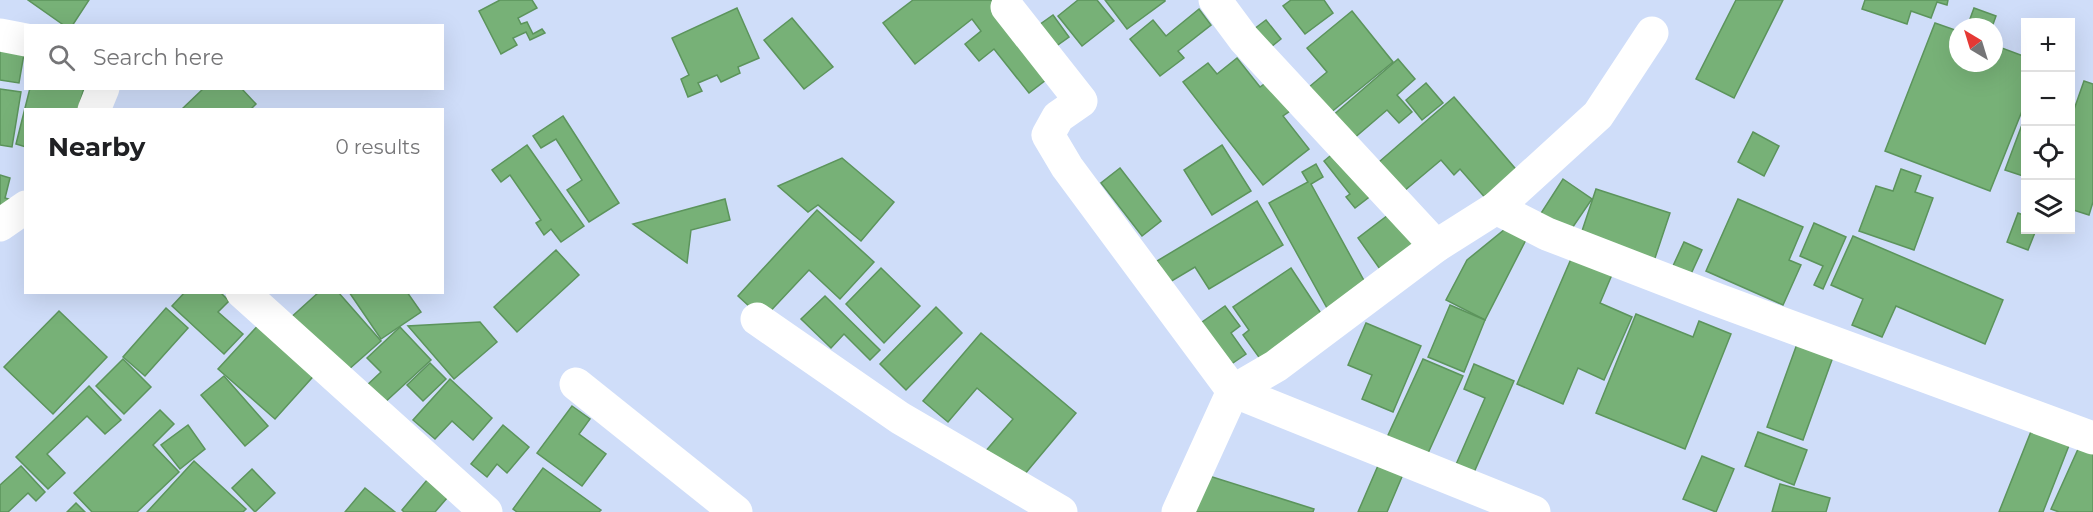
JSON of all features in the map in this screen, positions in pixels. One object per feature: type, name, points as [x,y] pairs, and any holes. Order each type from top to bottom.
[{"type":"street","points":[[1215,0],[1244,39],[1436,246]]},
{"type":"street","points":[[1007,7],[1081,101],[1059,117],[1048,135],[1067,167],[1233,391],[1534,512]]},
{"type":"street","points":[[1178,512],[1233,391],[1276,366],[1436,246],[1496,208],[1598,115],[1652,33]]},
{"type":"street","points":[[0,35],[24,40]]},
{"type":"street","points":[[95,108],[102,90]]},
{"type":"street","points":[[0,225],[24,208]]},
{"type":"street","points":[[1496,208],[1547,234],[1718,300],[2093,438]]},
{"type":"street","points":[[244,294],[486,512]]},
{"type":"street","points":[[757,319],[900,418],[1061,512]]},
{"type":"street","points":[[576,384],[736,512]]},
{"type":"building","points":[[28,0],[89,0],[73,24],[62,24]]},
{"type":"building","points":[[500,0],[532,0],[537,8],[518,18],[521,24],[527,22],[533,34],[542,29],[545,33],[530,40],[526,32],[513,38],[517,45],[501,54],[479,11]]},
{"type":"building","points":[[913,0],[991,0],[1051,76],[1029,93],[994,49],[979,61],[965,44],[981,31],[972,19],[915,64],[883,23]]},
{"type":"building","points":[[1078,0],[1097,0],[1114,21],[1082,46],[1058,16]]},
{"type":"building","points":[[1105,0],[1165,0],[1165,1],[1127,29]]},
{"type":"building","points":[[1291,0],[1324,0],[1333,13],[1305,34],[1283,6]]},
{"type":"building","points":[[1736,0],[1783,0],[1734,98],[1696,79]]},
{"type":"building","points":[[1865,0],[1948,0],[1947,5],[1937,2],[1931,18],[1911,11],[1907,24],[1862,9]]},
{"type":"building","points":[[737,8],[759,58],[738,67],[740,73],[721,82],[717,75],[698,83],[702,91],[688,97],[681,79],[689,75],[672,38]]},
{"type":"building","points":[[1974,8],[1996,16],[1995,18],[1970,18]]},
{"type":"building","points":[[1199,9],[1211,25],[1178,51],[1184,58],[1160,76],[1130,39],[1153,20],[1166,36]]},
{"type":"building","points":[[1352,11],[1393,62],[1324,118],[1303,92],[1327,72],[1307,48]]},
{"type":"building","points":[[1053,15],[1069,37],[1048,52],[1032,30]]},
{"type":"building","points":[[792,18],[833,67],[804,89],[764,40]]},
{"type":"building","points":[[1266,20],[1281,39],[1262,54],[1246,35]]},
{"type":"building","points":[[1935,23],[1949,28],[1949,72],[2003,72],[2003,48],[2021,55],[2021,114],[1990,191],[1885,151]]},
{"type":"building","points":[[0,44],[24,48],[19,83],[0,80]]},
{"type":"building","points":[[1237,58],[1260,87],[1267,82],[1290,111],[1283,116],[1309,149],[1263,185],[1183,82],[1208,63],[1217,74]]},
{"type":"building","points":[[1398,59],[1415,79],[1397,95],[1412,112],[1399,123],[1387,110],[1345,146],[1324,123]]},
{"type":"building","points":[[2084,81],[2093,84],[2093,202],[2089,215],[2075,211],[2075,107]]},
{"type":"building","points":[[1426,83],[1443,103],[1422,120],[1406,100]]},
{"type":"building","points":[[0,89],[21,92],[12,147],[0,145]]},
{"type":"building","points":[[30,90],[83,90],[79,108],[25,108]]},
{"type":"building","points":[[202,90],[243,90],[256,104],[252,108],[183,108]]},
{"type":"building","points":[[1454,97],[1520,174],[1488,201],[1460,169],[1454,175],[1441,160],[1397,197],[1372,168]]},
{"type":"building","points":[[24,112],[24,146],[16,144]]},
{"type":"building","points":[[563,116],[619,203],[589,222],[567,190],[582,180],[556,139],[541,148],[533,136]]},
{"type":"building","points":[[2021,127],[2021,175],[2005,170]]},
{"type":"building","points":[[1753,132],[1779,146],[1764,176],[1738,162]]},
{"type":"building","points":[[527,145],[584,226],[561,242],[551,229],[544,235],[536,223],[541,220],[510,175],[501,182],[492,170]]},
{"type":"building","points":[[1222,145],[1251,191],[1212,215],[1184,170]]},
{"type":"building","points":[[1342,146],[1377,191],[1355,208],[1346,197],[1350,194],[1324,161]]},
{"type":"building","points":[[842,158],[894,202],[861,241],[818,205],[808,212],[778,186]]},
{"type":"building","points":[[1316,164],[1323,177],[1311,184],[1367,286],[1327,308],[1269,203],[1308,182],[1302,172]]},
{"type":"building","points":[[1120,168],[1161,221],[1142,236],[1101,183]]},
{"type":"building","points":[[1901,169],[1921,176],[1915,192],[1933,198],[1914,250],[1859,231],[1876,186],[1893,191]]},
{"type":"building","points":[[0,175],[10,178],[5,198],[22,203],[0,216]]},
{"type":"building","points":[[1563,179],[1592,199],[1564,240],[1536,221]]},
{"type":"building","points":[[1596,189],[1670,213],[1653,264],[1579,240]]},
{"type":"building","points":[[725,199],[730,220],[691,230],[687,263],[633,224]]},
{"type":"building","points":[[1738,199],[1803,227],[1789,260],[1801,265],[1783,305],[1706,271]]},
{"type":"building","points":[[1257,201],[1283,245],[1209,289],[1195,267],[1170,282],[1157,261]]},
{"type":"building","points":[[817,210],[874,262],[840,299],[809,270],[763,319],[738,296]]},
{"type":"building","points":[[1392,212],[1423,254],[1380,269],[1358,238]]},
{"type":"building","points":[[2018,213],[2021,214],[2021,234],[2034,234],[2028,250],[2007,242]]},
{"type":"building","points":[[1515,221],[1531,230],[1485,320],[1446,300],[1467,260]]},
{"type":"building","points":[[1814,223],[1846,237],[1823,289],[1814,285],[1823,266],[1800,256]]},
{"type":"building","points":[[1853,236],[2003,300],[1985,344],[1896,306],[1882,337],[1852,325],[1863,299],[1831,285]]},
{"type":"building","points":[[1684,242],[1702,250],[1690,276],[1672,268]]},
{"type":"building","points":[[556,250],[579,275],[517,332],[494,307]]},
{"type":"building","points":[[1574,252],[1614,270],[1600,303],[1632,317],[1604,380],[1578,368],[1563,404],[1517,384]]},
{"type":"building","points":[[881,268],[920,306],[884,343],[846,304]]},
{"type":"building","points":[[1291,268],[1324,318],[1261,360],[1243,335],[1249,330],[1233,307]]},
{"type":"building","points":[[183,294],[222,294],[229,301],[218,312],[243,334],[224,354],[172,306]]},
{"type":"building","points":[[317,294],[340,294],[381,341],[339,378],[287,321]]},
{"type":"building","points":[[350,294],[408,294],[421,312],[381,339]]},
{"type":"building","points":[[825,296],[880,350],[870,360],[844,334],[831,348],[801,319]]},
{"type":"building","points":[[1450,305],[1485,320],[1464,372],[1428,357]]},
{"type":"building","points":[[1225,306],[1240,326],[1231,333],[1246,354],[1224,369],[1195,327]]},
{"type":"building","points":[[936,307],[962,333],[906,390],[880,364]]},
{"type":"building","points":[[166,308],[188,328],[145,376],[123,357]]},
{"type":"building","points":[[59,311],[107,357],[53,414],[4,367]]},
{"type":"building","points":[[1636,314],[1693,337],[1699,321],[1731,334],[1685,449],[1596,413]]},
{"type":"building","points":[[263,320],[319,370],[275,419],[218,369]]},
{"type":"building","points":[[480,322],[497,342],[454,379],[408,326]]},
{"type":"building","points":[[1366,323],[1421,346],[1393,412],[1362,399],[1372,375],[1348,365]]},
{"type":"building","points":[[400,327],[431,360],[382,405],[365,387],[381,372],[367,358]]},
{"type":"building","points":[[981,333],[1076,413],[1019,481],[985,452],[1013,419],[977,388],[948,422],[923,401]]},
{"type":"building","points":[[1797,344],[1833,357],[1803,440],[1767,427]]},
{"type":"building","points":[[123,359],[151,387],[124,414],[96,386]]},
{"type":"building","points":[[1423,359],[1463,376],[1424,462],[1384,444]]},
{"type":"building","points":[[430,363],[446,379],[423,401],[407,385]]},
{"type":"building","points":[[1474,364],[1514,381],[1472,477],[1454,469],[1485,398],[1464,389]]},
{"type":"building","points":[[224,376],[268,426],[245,446],[201,395]]},
{"type":"building","points":[[450,379],[492,418],[473,440],[452,421],[435,439],[413,420]]},
{"type":"building","points":[[89,386],[121,420],[105,434],[87,416],[47,454],[65,473],[48,489],[16,457]]},
{"type":"building","points":[[572,406],[590,419],[579,434],[606,454],[582,486],[537,453]]},
{"type":"building","points":[[160,410],[174,424],[153,445],[179,472],[137,512],[92,512],[74,493]]},
{"type":"building","points":[[188,425],[205,449],[180,469],[161,445]]},
{"type":"building","points":[[503,425],[529,447],[507,473],[497,464],[487,477],[471,464]]},
{"type":"building","points":[[2032,429],[2070,443],[2043,512],[1999,512]]},
{"type":"building","points":[[1758,432],[1807,450],[1794,485],[1745,466]]},
{"type":"building","points":[[2079,447],[2093,453],[2093,512],[2059,512],[2051,509]]},
{"type":"building","points":[[1702,456],[1734,469],[1716,512],[1683,499]]},
{"type":"building","points":[[194,461],[246,509],[243,512],[147,512]]},
{"type":"building","points":[[1380,461],[1404,472],[1387,512],[1358,512]]},
{"type":"building","points":[[21,466],[45,492],[36,501],[28,493],[8,512],[0,512],[0,485]]},
{"type":"building","points":[[543,468],[601,510],[599,512],[517,512],[513,509]]},
{"type":"building","points":[[252,469],[275,493],[255,512],[232,488]]},
{"type":"building","points":[[1206,475],[1314,509],[1313,512],[1194,512]]},
{"type":"building","points":[[427,480],[447,498],[435,512],[404,512],[402,510]]},
{"type":"building","points":[[1780,484],[1830,498],[1826,512],[1772,512]]},
{"type":"building","points":[[365,488],[395,512],[345,512]]},
{"type":"building","points":[[76,503],[85,512],[67,512]]}]
